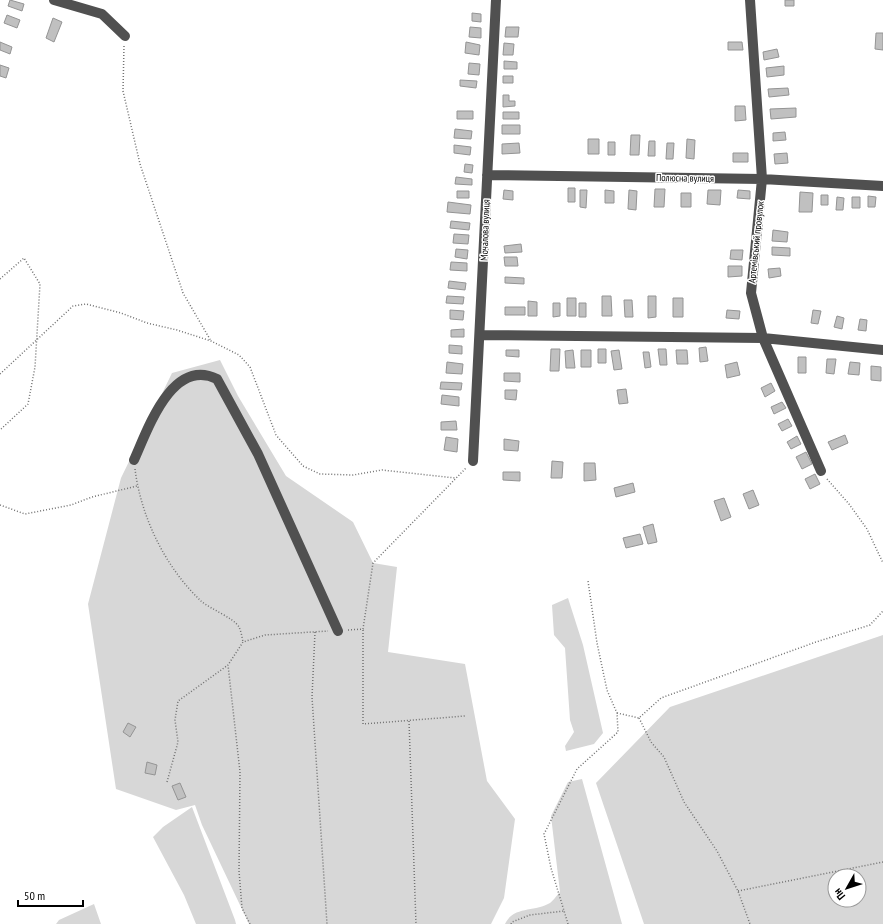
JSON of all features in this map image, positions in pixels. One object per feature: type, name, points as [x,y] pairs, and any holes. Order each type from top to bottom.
[{"type":"street","points":[[54,0],[102,14],[125,36]]},
{"type":"street","name":"Мочалова вулиця","points":[[473,461],[496,0]]},
{"type":"street","name":"Артемівський провулок","points":[[750,0],[762,179],[751,293],[763,338],[821,471]]},
{"type":"street","name":"Полюсна вулиця","points":[[487,175],[762,179],[883,186]]},
{"type":"street","points":[[480,335],[763,338],[883,350]]},
{"type":"street","points":[[134,460],[158,407],[183,379],[207,374],[217,379],[258,454],[338,631]]},
{"type":"path","points":[[125,36],[123,91],[140,164],[183,293],[211,341]]},
{"type":"path","points":[[0,278],[24,258],[40,284],[35,367],[28,404],[0,430]]},
{"type":"path","points":[[134,460],[137,486],[150,528],[176,570],[202,601],[238,626],[244,642]]},
{"type":"path","points":[[465,716],[363,724],[363,629],[373,563],[473,461]]},
{"type":"path","points":[[821,471],[849,504],[867,529],[883,563]]},
{"type":"path","points":[[0,505],[25,514],[71,505],[92,497],[137,486]]},
{"type":"path","points":[[568,924],[551,868],[544,834],[577,769],[618,732],[617,713],[607,690],[597,643],[588,581]]},
{"type":"path","points":[[639,718],[661,698],[816,642],[870,626],[883,611]]},
{"type":"path","points":[[167,782],[178,742],[175,720],[178,701],[228,665],[244,642],[265,635],[363,629]]},
{"type":"path","points":[[315,632],[312,697],[327,924]]},
{"type":"path","points":[[228,665],[240,772],[239,871],[242,908],[250,924]]},
{"type":"path","points":[[617,713],[639,718]]},
{"type":"path","points":[[639,718],[651,742],[664,757],[684,802],[717,851],[738,891],[750,924]]},
{"type":"path","points":[[409,721],[416,924]]},
{"type":"path","points":[[738,891],[883,862]]},
{"type":"path","points":[[511,924],[512,922],[530,915],[564,911]]},
{"type":"shaded area","points":[[220,360],[238,396],[286,476],[353,522],[373,563],[397,567],[388,652],[465,664],[487,781],[515,819],[504,898],[491,924],[249,924],[202,825],[195,805],[176,810],[116,789],[88,604],[121,478],[172,373]]},
{"type":"shaded area","points":[[568,598],[583,645],[603,733],[594,744],[566,751],[565,746],[574,732],[570,720],[565,648],[554,635],[552,605]]},
{"type":"shaded area","points":[[883,635],[883,924],[644,924],[596,783],[670,707]]},
{"type":"shaded area","points":[[582,779],[622,924],[505,924],[513,914],[544,906],[550,903],[560,892],[551,816],[568,782]]},
{"type":"shaded area","points":[[192,807],[236,924],[196,924],[184,895],[153,837],[163,827]]},
{"type":"shaded area","points":[[94,904],[101,924],[56,924],[59,920]]},
{"type":"building","points":[[10,0],[24,4],[22,11],[8,6]]},
{"type":"building","points":[[785,0],[794,0],[794,6],[785,6]]},
{"type":"building","points":[[472,13],[481,14],[481,22],[472,21]]},
{"type":"building","points":[[7,15],[20,20],[17,28],[4,23]]},
{"type":"building","points":[[53,18],[62,22],[54,42],[46,38]]},
{"type":"building","points":[[470,27],[481,28],[481,38],[469,37]]},
{"type":"building","points":[[506,27],[519,27],[518,37],[505,37]]},
{"type":"building","points":[[876,33],[883,33],[883,50],[875,49]]},
{"type":"building","points":[[0,42],[12,47],[10,54],[0,50]]},
{"type":"building","points":[[466,42],[480,45],[479,55],[465,53]]},
{"type":"building","points":[[728,42],[742,42],[743,50],[728,50]]},
{"type":"building","points":[[504,43],[514,44],[513,55],[503,55]]},
{"type":"building","points":[[777,49],[779,57],[764,60],[763,52]]},
{"type":"building","points":[[504,61],[517,62],[517,69],[504,69]]},
{"type":"building","points":[[469,63],[480,64],[479,75],[468,74]]},
{"type":"building","points":[[0,65],[9,68],[6,78],[0,76]]},
{"type":"building","points":[[784,66],[784,75],[767,77],[766,68]]},
{"type":"building","points":[[503,76],[513,76],[513,83],[503,83]]},
{"type":"building","points":[[460,80],[477,81],[476,88],[460,86]]},
{"type":"building","points":[[788,88],[789,95],[769,97],[768,89]]},
{"type":"building","points":[[503,95],[509,95],[509,101],[515,101],[515,106],[503,107]]},
{"type":"building","points":[[735,106],[745,106],[746,120],[735,121]]},
{"type":"building","points":[[796,108],[796,117],[771,119],[770,109]]},
{"type":"building","points":[[457,111],[473,111],[473,119],[457,119]]},
{"type":"building","points":[[503,112],[519,112],[519,119],[503,119]]},
{"type":"building","points":[[502,125],[520,125],[520,134],[502,134]]},
{"type":"building","points":[[455,129],[472,131],[471,139],[454,138]]},
{"type":"building","points":[[785,132],[786,140],[773,141],[773,133]]},
{"type":"building","points":[[631,135],[640,135],[639,155],[630,155]]},
{"type":"building","points":[[588,139],[599,139],[599,154],[588,154]]},
{"type":"building","points":[[687,139],[695,140],[694,159],[686,158]]},
{"type":"building","points":[[649,141],[655,141],[655,156],[648,156]]},
{"type":"building","points":[[608,142],[615,142],[615,155],[608,155]]},
{"type":"building","points":[[519,143],[520,153],[502,154],[502,144]]},
{"type":"building","points":[[667,143],[674,143],[673,159],[666,159]]},
{"type":"building","points":[[454,145],[471,147],[470,155],[454,153]]},
{"type":"building","points":[[733,153],[748,153],[748,162],[733,162]]},
{"type":"building","points":[[787,153],[788,163],[775,164],[774,154]]},
{"type":"building","points":[[465,164],[473,165],[472,173],[464,172]]},
{"type":"building","points":[[456,177],[472,179],[472,185],[455,184]]},
{"type":"building","points":[[568,188],[575,188],[575,202],[568,202]]},
{"type":"building","points":[[655,189],[665,189],[664,207],[654,207]]},
{"type":"building","points":[[504,190],[513,191],[513,200],[503,199]]},
{"type":"building","points":[[580,190],[587,190],[586,208],[580,207]]},
{"type":"building","points":[[605,190],[614,191],[614,203],[605,203]]},
{"type":"building","points":[[629,190],[637,191],[636,210],[628,209]]},
{"type":"building","points":[[708,190],[721,190],[720,205],[707,204]]},
{"type":"building","points":[[738,190],[750,191],[750,199],[737,198]]},
{"type":"building","points":[[457,191],[469,191],[469,198],[457,198]]},
{"type":"building","points":[[800,192],[813,193],[812,212],[799,212]]},
{"type":"building","points":[[681,193],[691,193],[691,207],[681,207]]},
{"type":"building","points":[[821,195],[828,195],[828,205],[821,205]]},
{"type":"building","points":[[868,196],[876,197],[875,207],[868,207]]},
{"type":"building","points":[[837,197],[844,198],[843,210],[836,210]]},
{"type":"building","points":[[852,197],[860,197],[860,208],[852,208]]},
{"type":"building","points":[[448,202],[471,205],[470,214],[447,212]]},
{"type":"building","points":[[451,221],[470,223],[469,230],[450,228]]},
{"type":"building","points":[[773,230],[788,232],[787,242],[772,241]]},
{"type":"building","points":[[454,234],[469,235],[468,244],[453,243]]},
{"type":"building","points":[[521,244],[522,252],[505,253],[504,246]]},
{"type":"building","points":[[772,247],[790,248],[790,256],[772,255]]},
{"type":"building","points":[[456,249],[468,250],[467,259],[455,257]]},
{"type":"building","points":[[731,250],[743,250],[742,260],[730,259]]},
{"type":"building","points":[[504,257],[517,257],[518,266],[505,266]]},
{"type":"building","points":[[451,262],[467,263],[467,271],[450,270]]},
{"type":"building","points":[[728,266],[742,266],[742,276],[728,277]]},
{"type":"building","points":[[780,268],[781,276],[769,278],[768,269]]},
{"type":"building","points":[[505,277],[524,278],[524,284],[505,283]]},
{"type":"building","points":[[449,281],[466,283],[465,290],[448,288]]},
{"type":"building","points":[[447,296],[464,297],[463,304],[446,303]]},
{"type":"building","points":[[602,296],[611,296],[612,316],[602,316]]},
{"type":"building","points":[[648,296],[656,296],[656,317],[648,318]]},
{"type":"building","points":[[567,298],[576,298],[576,316],[567,316]]},
{"type":"building","points":[[673,298],[683,298],[683,317],[673,317]]},
{"type":"building","points":[[624,300],[632,300],[633,317],[625,317]]},
{"type":"building","points":[[528,301],[537,302],[537,316],[528,316]]},
{"type":"building","points":[[553,303],[560,303],[560,316],[553,317]]},
{"type":"building","points":[[579,303],[586,303],[586,317],[579,317]]},
{"type":"building","points":[[505,307],[525,307],[525,315],[505,315]]},
{"type":"building","points":[[450,310],[464,311],[463,320],[450,319]]},
{"type":"building","points":[[727,310],[740,311],[739,319],[726,318]]},
{"type":"building","points":[[813,310],[821,311],[818,324],[811,323]]},
{"type":"building","points":[[837,316],[844,318],[842,329],[834,327]]},
{"type":"building","points":[[860,319],[867,320],[866,331],[858,330]]},
{"type":"building","points":[[464,329],[464,337],[451,337],[451,330]]},
{"type":"building","points":[[449,345],[462,346],[462,354],[449,353]]},
{"type":"building","points":[[706,347],[708,361],[700,362],[699,348]]},
{"type":"building","points":[[551,349],[560,349],[559,371],[550,371]]},
{"type":"building","points":[[598,349],[606,349],[606,363],[598,363]]},
{"type":"building","points":[[658,349],[666,349],[667,365],[660,365]]},
{"type":"building","points":[[506,350],[519,350],[519,357],[506,356]]},
{"type":"building","points":[[573,350],[575,368],[566,368],[565,351]]},
{"type":"building","points":[[581,350],[591,350],[591,367],[581,367]]},
{"type":"building","points":[[619,350],[622,369],[614,370],[611,351]]},
{"type":"building","points":[[676,350],[687,350],[688,364],[677,364]]},
{"type":"building","points":[[643,352],[649,352],[651,367],[645,368]]},
{"type":"building","points":[[798,357],[806,357],[806,373],[798,373]]},
{"type":"building","points":[[827,359],[836,359],[834,374],[826,373]]},
{"type":"building","points":[[447,362],[463,364],[462,374],[446,373]]},
{"type":"building","points":[[737,362],[740,375],[727,378],[725,365]]},
{"type":"building","points":[[850,362],[860,363],[859,375],[848,374]]},
{"type":"building","points":[[871,366],[881,367],[881,381],[871,380]]},
{"type":"building","points":[[504,373],[520,373],[520,382],[504,381]]},
{"type":"building","points":[[441,382],[462,383],[461,390],[440,389]]},
{"type":"building","points":[[771,383],[775,391],[765,397],[761,388]]},
{"type":"building","points":[[626,389],[628,403],[619,404],[617,390]]},
{"type":"building","points":[[505,390],[517,390],[516,400],[505,399]]},
{"type":"building","points":[[442,395],[459,397],[459,406],[441,404]]},
{"type":"building","points":[[782,402],[786,408],[774,414],[771,407]]},
{"type":"building","points":[[788,419],[792,426],[782,431],[778,424]]},
{"type":"building","points":[[456,421],[457,430],[441,430],[441,422]]},
{"type":"building","points":[[845,435],[848,443],[832,450],[828,442]]},
{"type":"building","points":[[797,436],[801,444],[791,449],[787,442]]},
{"type":"building","points":[[446,437],[458,439],[457,452],[444,450]]},
{"type":"building","points":[[504,439],[519,441],[518,451],[504,450]]},
{"type":"building","points":[[806,452],[812,464],[802,469],[796,457]]},
{"type":"building","points":[[552,461],[563,462],[562,478],[551,478]]},
{"type":"building","points":[[584,463],[595,463],[596,480],[584,481]]},
{"type":"building","points":[[503,472],[520,472],[520,481],[503,480]]},
{"type":"building","points":[[815,474],[820,484],[810,489],[805,479]]},
{"type":"building","points":[[633,483],[635,492],[616,497],[614,488]]},
{"type":"building","points":[[753,490],[759,505],[749,509],[743,494]]},
{"type":"building","points":[[724,498],[731,517],[721,521],[714,501]]},
{"type":"building","points":[[653,524],[657,542],[648,544],[643,527]]},
{"type":"building","points":[[640,534],[643,544],[626,548],[623,538]]},
{"type":"building","points":[[128,723],[136,727],[130,737],[123,732]]},
{"type":"building","points":[[147,762],[157,765],[155,775],[145,773]]},
{"type":"building","points":[[180,783],[186,797],[178,800],[172,786]]}]
